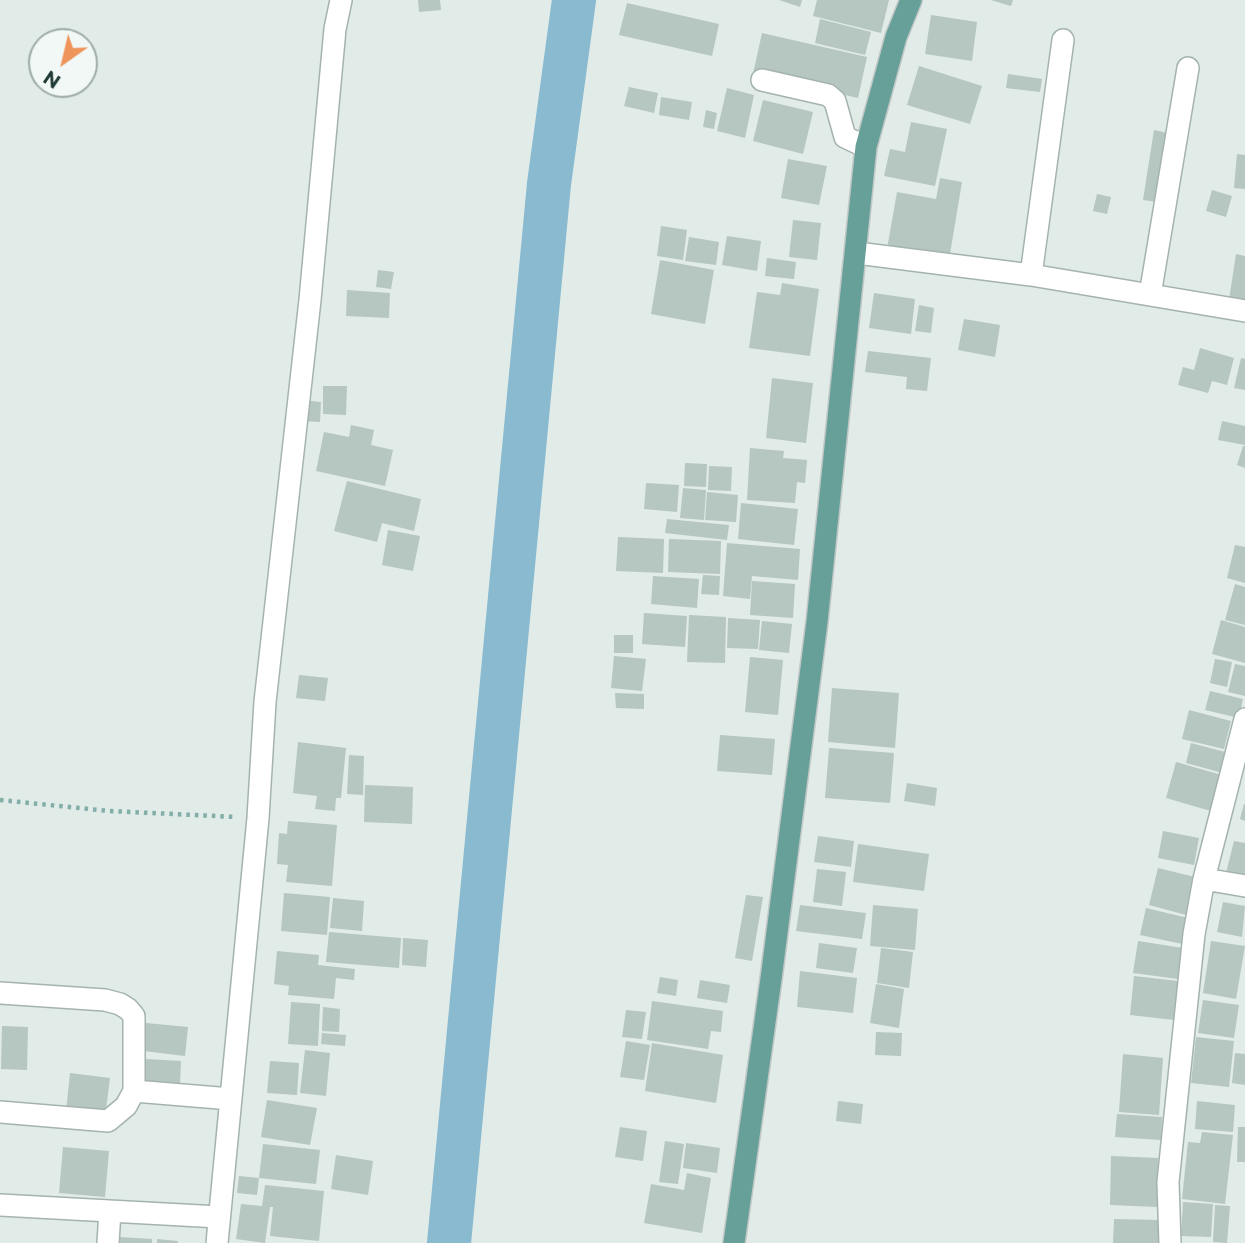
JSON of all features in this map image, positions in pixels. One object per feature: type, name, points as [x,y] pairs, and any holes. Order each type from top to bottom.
[{"type":"main road","points":[[734,1243],[817,622],[866,147],[896,37],[911,0]]},
{"type":"street","points":[[217,1243],[258,818],[265,702],[310,300],[335,29],[341,0]]},
{"type":"street","points":[[1031,275],[1063,40]]},
{"type":"street","points":[[1150,295],[1188,68]]},
{"type":"street","points":[[762,80],[828,95],[835,101],[845,137],[866,147]]},
{"type":"street","points":[[857,253],[1031,275],[1245,311]]},
{"type":"street","points":[[1170,1243],[1169,1169],[1194,934],[1204,879],[1245,719]]},
{"type":"street","points":[[1204,879],[1245,886]]},
{"type":"street","points":[[0,993],[105,1000],[128,1009],[134,1016],[135,1091],[126,1106],[108,1121],[0,1112]]},
{"type":"street","points":[[135,1091],[231,1099]]},
{"type":"street","points":[[0,1205],[219,1217]]},
{"type":"street","points":[[108,1243],[110,1211]]},
{"type":"path","points":[[0,800],[109,811],[258,818]]},
{"type":"building","points":[[418,0],[440,0],[441,10],[419,12]]},
{"type":"building","points":[[779,0],[802,0],[800,7]]},
{"type":"building","points":[[817,0],[889,0],[881,33],[813,16]]},
{"type":"building","points":[[991,0],[1013,0],[1011,6]]},
{"type":"building","points":[[627,3],[719,24],[712,56],[619,35]]},
{"type":"building","points":[[931,15],[977,22],[972,61],[925,54]]},
{"type":"building","points":[[820,19],[871,32],[865,55],[815,43]]},
{"type":"building","points":[[762,33],[867,57],[858,98],[753,74]]},
{"type":"building","points":[[919,66],[982,86],[970,124],[907,105]]},
{"type":"building","points":[[1008,74],[1042,79],[1040,92],[1006,88]]},
{"type":"building","points":[[629,87],[658,93],[654,113],[624,106]]},
{"type":"building","points":[[727,88],[754,95],[745,138],[717,131]]},
{"type":"building","points":[[661,97],[692,102],[689,120],[659,115]]},
{"type":"building","points":[[763,100],[813,112],[803,154],[753,141]]},
{"type":"building","points":[[706,110],[717,113],[714,129],[703,127]]},
{"type":"building","points":[[911,122],[947,129],[935,186],[884,176],[890,149],[905,152]]},
{"type":"building","points":[[1154,130],[1168,133],[1157,202],[1143,200]]},
{"type":"building","points":[[1237,154],[1245,155],[1245,189],[1234,188]]},
{"type":"building","points":[[788,159],[827,166],[819,205],[781,198]]},
{"type":"building","points":[[940,178],[962,182],[949,260],[887,249],[897,192],[936,199]]},
{"type":"building","points":[[1212,190],[1232,196],[1226,217],[1206,211]]},
{"type":"building","points":[[1097,194],[1111,197],[1107,214],[1093,211]]},
{"type":"building","points":[[793,220],[821,223],[817,260],[789,257]]},
{"type":"building","points":[[661,226],[687,230],[683,260],[657,256]]},
{"type":"building","points":[[727,236],[761,241],[757,271],[722,265]]},
{"type":"building","points":[[689,237],[719,242],[716,265],[685,261]]},
{"type":"building","points":[[1236,254],[1245,256],[1245,303],[1229,300]]},
{"type":"building","points":[[767,258],[796,262],[794,279],[765,276]]},
{"type":"building","points":[[660,260],[714,270],[705,324],[651,314]]},
{"type":"building","points":[[378,270],[394,272],[391,289],[376,287]]},
{"type":"building","points":[[782,283],[819,289],[810,356],[749,348],[757,292],[780,295]]},
{"type":"building","points":[[347,290],[390,293],[389,318],[346,316]]},
{"type":"building","points":[[874,293],[915,299],[911,334],[869,328]]},
{"type":"building","points":[[919,305],[934,308],[931,333],[915,331]]},
{"type":"building","points":[[964,319],[1000,325],[995,357],[958,350]]},
{"type":"building","points":[[1200,348],[1234,358],[1227,385],[1212,381],[1208,393],[1178,385],[1183,367],[1194,370]]},
{"type":"building","points":[[868,351],[931,358],[927,391],[906,389],[907,377],[865,372]]},
{"type":"building","points":[[1241,358],[1245,359],[1245,390],[1234,388]]},
{"type":"building","points":[[772,378],[813,383],[806,443],[766,438]]},
{"type":"building","points":[[323,386],[347,386],[346,415],[323,414]]},
{"type":"building","points":[[302,400],[321,402],[320,422],[301,421]]},
{"type":"building","points":[[1222,421],[1245,426],[1245,445],[1218,440]]},
{"type":"building","points":[[351,425],[374,430],[371,445],[393,450],[385,486],[316,471],[324,432],[349,437]]},
{"type":"building","points":[[1245,446],[1245,468],[1237,465]]},
{"type":"building","points":[[750,448],[784,451],[783,458],[807,460],[805,483],[797,482],[795,503],[747,500]]},
{"type":"building","points":[[685,463],[707,464],[706,487],[684,486]]},
{"type":"building","points":[[709,466],[732,467],[731,491],[708,490]]},
{"type":"building","points":[[347,481],[421,499],[414,531],[382,523],[377,542],[334,531]]},
{"type":"building","points":[[646,483],[679,485],[677,512],[644,509]]},
{"type":"building","points":[[683,488],[706,490],[704,520],[680,518]]},
{"type":"building","points":[[707,492],[738,495],[736,522],[705,520]]},
{"type":"building","points":[[741,503],[798,509],[794,545],[738,539]]},
{"type":"building","points":[[667,519],[729,525],[727,540],[665,533]]},
{"type":"building","points":[[388,530],[420,536],[413,571],[382,565]]},
{"type":"building","points":[[618,537],[664,539],[663,573],[616,571]]},
{"type":"building","points":[[669,539],[721,541],[720,574],[668,572]]},
{"type":"building","points":[[727,543],[800,549],[798,580],[752,576],[750,599],[723,596]]},
{"type":"building","points":[[1235,545],[1245,547],[1245,583],[1227,578]]},
{"type":"building","points":[[703,575],[720,576],[719,595],[701,594]]},
{"type":"building","points":[[653,576],[699,579],[697,608],[651,604]]},
{"type":"building","points":[[752,581],[795,584],[793,618],[750,615]]},
{"type":"building","points":[[1235,584],[1245,587],[1245,625],[1225,620]]},
{"type":"building","points":[[644,613],[687,616],[685,647],[642,644]]},
{"type":"building","points":[[689,615],[726,617],[725,663],[687,662]]},
{"type":"building","points":[[728,618],[760,620],[758,649],[727,648]]},
{"type":"building","points":[[1221,620],[1245,627],[1245,663],[1212,654]]},
{"type":"building","points":[[762,621],[792,624],[789,653],[759,650]]},
{"type":"building","points":[[614,635],[633,635],[633,653],[614,653]]},
{"type":"building","points":[[614,656],[646,659],[642,691],[611,688]]},
{"type":"building","points":[[750,657],[783,660],[778,715],[745,712]]},
{"type":"building","points":[[1215,659],[1232,662],[1227,687],[1210,683]]},
{"type":"building","points":[[1235,664],[1245,666],[1245,696],[1228,692]]},
{"type":"building","points":[[299,675],[328,678],[325,701],[296,698]]},
{"type":"building","points":[[832,688],[899,693],[895,748],[828,742]]},
{"type":"building","points":[[1210,691],[1243,699],[1239,718],[1205,710]]},
{"type":"building","points":[[615,693],[644,694],[644,709],[616,708]]},
{"type":"building","points":[[1189,710],[1231,721],[1224,749],[1182,739]]},
{"type":"building","points":[[720,735],[775,739],[772,775],[717,771]]},
{"type":"building","points":[[298,742],[346,748],[341,798],[336,798],[335,811],[315,809],[317,796],[293,793]]},
{"type":"building","points":[[1191,743],[1229,753],[1223,773],[1186,763]]},
{"type":"building","points":[[829,748],[894,753],[890,803],[825,798]]},
{"type":"building","points":[[349,755],[364,756],[363,795],[347,794]]},
{"type":"building","points":[[1176,762],[1225,776],[1214,812],[1166,798]]},
{"type":"building","points":[[907,783],[937,788],[935,806],[904,801]]},
{"type":"building","points":[[365,785],[413,787],[412,824],[364,822]]},
{"type":"building","points":[[1245,804],[1245,821],[1240,819]]},
{"type":"building","points":[[288,821],[337,825],[332,886],[286,882],[288,865],[277,864],[279,833],[287,834]]},
{"type":"building","points":[[1163,831],[1199,838],[1194,865],[1158,858]]},
{"type":"building","points":[[818,836],[854,841],[851,867],[814,862]]},
{"type":"building","points":[[1234,841],[1245,843],[1245,878],[1226,873]]},
{"type":"building","points":[[858,844],[929,854],[924,891],[853,882]]},
{"type":"building","points":[[1158,868],[1199,878],[1190,916],[1149,905]]},
{"type":"building","points":[[817,869],[846,872],[842,906],[813,902]]},
{"type":"building","points":[[284,893],[330,897],[327,935],[281,931]]},
{"type":"building","points":[[746,895],[763,897],[752,961],[735,958]]},
{"type":"building","points":[[333,898],[364,901],[362,931],[330,928]]},
{"type":"building","points":[[1223,902],[1245,906],[1242,937],[1217,932]]},
{"type":"building","points":[[800,905],[866,913],[862,939],[796,931]]},
{"type":"building","points":[[873,905],[918,909],[915,950],[870,946]]},
{"type":"building","points":[[1146,908],[1188,918],[1182,944],[1140,935]]},
{"type":"building","points":[[329,932],[401,938],[399,968],[326,962]]},
{"type":"building","points":[[403,938],[428,940],[426,967],[402,965]]},
{"type":"building","points":[[1138,941],[1183,948],[1178,979],[1133,973]]},
{"type":"building","points":[[1211,941],[1245,946],[1236,999],[1203,993]]},
{"type":"building","points":[[819,943],[857,948],[853,973],[816,968]]},
{"type":"building","points":[[881,948],[913,952],[909,988],[877,983]]},
{"type":"building","points":[[277,951],[319,955],[318,965],[355,969],[354,980],[336,978],[334,999],[288,995],[289,986],[274,984]]},
{"type":"building","points":[[800,971],[857,978],[853,1013],[797,1007]]},
{"type":"building","points":[[1134,976],[1178,981],[1174,1020],[1130,1015]]},
{"type":"building","points":[[660,977],[678,980],[676,996],[657,993]]},
{"type":"building","points":[[700,980],[730,985],[727,1003],[697,998]]},
{"type":"building","points":[[876,984],[904,989],[899,1028],[870,1023]]},
{"type":"building","points":[[1203,1000],[1239,1005],[1234,1038],[1198,1033]]},
{"type":"building","points":[[652,1001],[723,1011],[721,1032],[711,1031],[708,1049],[647,1040]]},
{"type":"building","points":[[291,1002],[320,1004],[318,1046],[288,1044]]},
{"type":"building","points":[[323,1007],[340,1009],[339,1032],[322,1031]]},
{"type":"building","points":[[626,1010],[646,1012],[642,1039],[622,1037]]},
{"type":"building","points":[[146,1023],[188,1027],[185,1056],[144,1051]]},
{"type":"building","points":[[2,1026],[28,1027],[27,1070],[1,1069]]},
{"type":"building","points":[[876,1032],[902,1033],[901,1056],[875,1055]]},
{"type":"building","points":[[322,1033],[346,1035],[345,1046],[321,1044]]},
{"type":"building","points":[[1196,1037],[1234,1041],[1229,1087],[1191,1083]]},
{"type":"building","points":[[626,1041],[650,1045],[644,1080],[620,1077]]},
{"type":"building","points":[[652,1043],[723,1055],[716,1103],[645,1091]]},
{"type":"building","points":[[305,1050],[330,1053],[326,1096],[300,1093]]},
{"type":"building","points":[[1235,1053],[1245,1054],[1245,1085],[1232,1083]]},
{"type":"building","points":[[1123,1054],[1163,1058],[1159,1115],[1119,1112]]},
{"type":"building","points":[[146,1059],[181,1061],[180,1084],[145,1082]]},
{"type":"building","points":[[270,1061],[299,1063],[297,1095],[267,1093]]},
{"type":"building","points":[[70,1073],[110,1078],[105,1117],[66,1112]]},
{"type":"building","points":[[267,1100],[317,1108],[310,1145],[261,1137]]},
{"type":"building","points":[[838,1101],[863,1104],[861,1124],[836,1121]]},
{"type":"building","points":[[1197,1101],[1235,1105],[1233,1132],[1195,1129]]},
{"type":"building","points":[[1117,1114],[1162,1117],[1161,1140],[1115,1137]]},
{"type":"building","points":[[620,1127],[647,1131],[643,1161],[615,1157]]},
{"type":"building","points":[[1238,1127],[1245,1127],[1245,1162],[1237,1162]]},
{"type":"building","points":[[1202,1132],[1233,1135],[1225,1204],[1182,1199],[1188,1142],[1200,1143]]},
{"type":"building","points":[[665,1141],[684,1144],[678,1184],[659,1182]]},
{"type":"building","points":[[686,1143],[720,1148],[717,1173],[683,1168]]},
{"type":"building","points":[[263,1144],[320,1150],[316,1184],[259,1178]]},
{"type":"building","points":[[63,1147],[109,1151],[105,1197],[59,1193]]},
{"type":"building","points":[[336,1155],[373,1161],[368,1195],[331,1189]]},
{"type":"building","points":[[1111,1156],[1158,1158],[1157,1207],[1110,1205]]},
{"type":"building","points":[[687,1173],[711,1178],[702,1233],[644,1223],[651,1184],[684,1190]]},
{"type":"building","points":[[239,1176],[259,1178],[257,1195],[237,1193]]},
{"type":"building","points":[[265,1185],[324,1191],[319,1241],[270,1236],[273,1207],[270,1207],[265,1243],[236,1239],[241,1204],[262,1206]]},
{"type":"building","points":[[1183,1202],[1213,1204],[1211,1237],[1181,1236]]},
{"type":"building","points":[[1215,1205],[1230,1206],[1227,1243],[1213,1242]]},
{"type":"building","points":[[1114,1219],[1158,1220],[1158,1243],[1113,1243]]},
{"type":"building","points":[[119,1237],[152,1239],[152,1243],[119,1243]]},
{"type":"building","points":[[157,1239],[178,1241],[178,1243],[157,1243]]},
{"type":"waterway","points":[[449,1243],[549,184],[574,0]]}]
